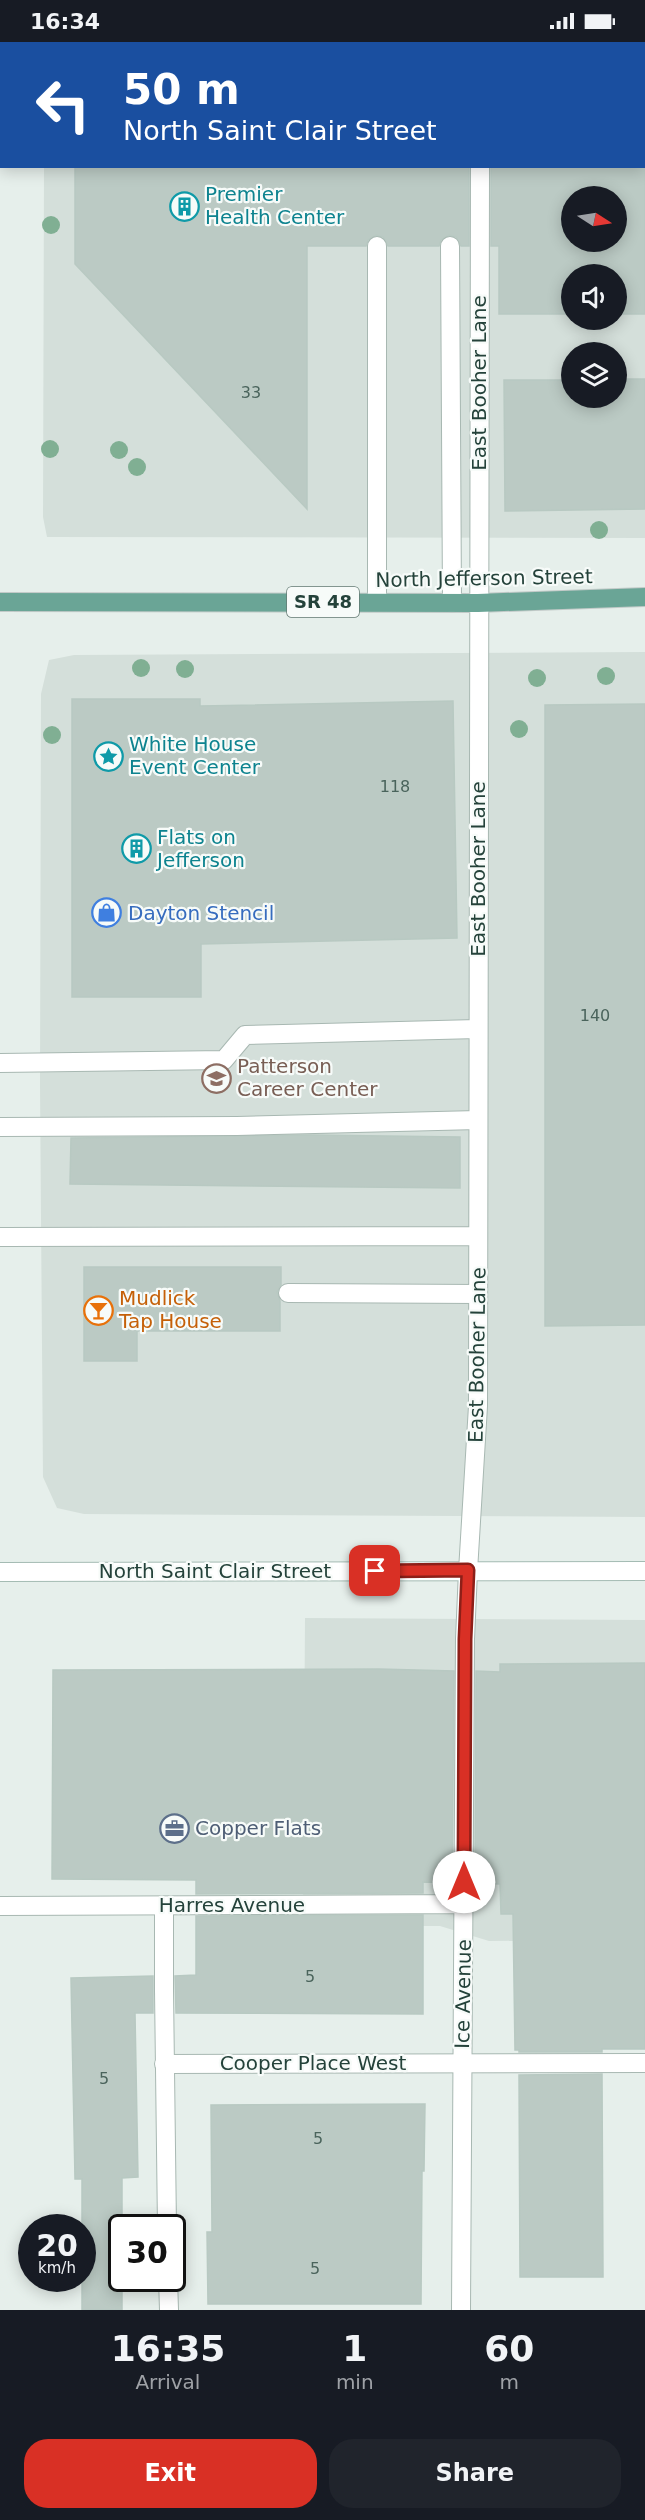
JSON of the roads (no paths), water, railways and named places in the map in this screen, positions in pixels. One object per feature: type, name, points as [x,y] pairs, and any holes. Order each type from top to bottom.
[{"type":"main road","name":"North Jefferson Street","points":[[0,602],[478,603],[645,597]]},
{"type":"street","name":"East Booher Lane","points":[[468,1570],[478,1406],[480,168]]},
{"type":"street","points":[[377,246],[377,602]]},
{"type":"street","points":[[450,246],[452,603]]},
{"type":"street","points":[[0,1063],[224,1060],[245,1035],[477,1029]]},
{"type":"street","points":[[0,1127],[237,1126],[478,1120]]},
{"type":"street","points":[[0,1237],[478,1236]]},
{"type":"street","points":[[288,1293],[478,1294]]},
{"type":"street","name":"Ice Avenue","points":[[461,2310],[465,1650],[468,1570]]},
{"type":"street","name":"North Saint Clair Street","points":[[0,1572],[645,1571]]},
{"type":"street","name":"Harres Avenue","points":[[0,1906],[464,1904]]},
{"type":"street","points":[[164,1906],[164,2064],[168,2214]]},
{"type":"street","name":"Cooper Place West","points":[[164,2064],[645,2063]]},
{"type":"street","points":[[168,2292],[169,2310]]},
{"type":"place","name":"Premier Health Center","points":[[184,206]]},
{"type":"place","name":"White House Event Center","points":[[108,756]]},
{"type":"place","name":"Flats on Jefferson","points":[[136,848]]},
{"type":"place","name":"Dayton Stencil","points":[[107,913]]},
{"type":"place","name":"Patterson Career Center","points":[[216,1078]]},
{"type":"place","name":"Mudlick Tap House","points":[[98,1310]]},
{"type":"place","name":"Copper Flats","points":[[174,1828]]}]
